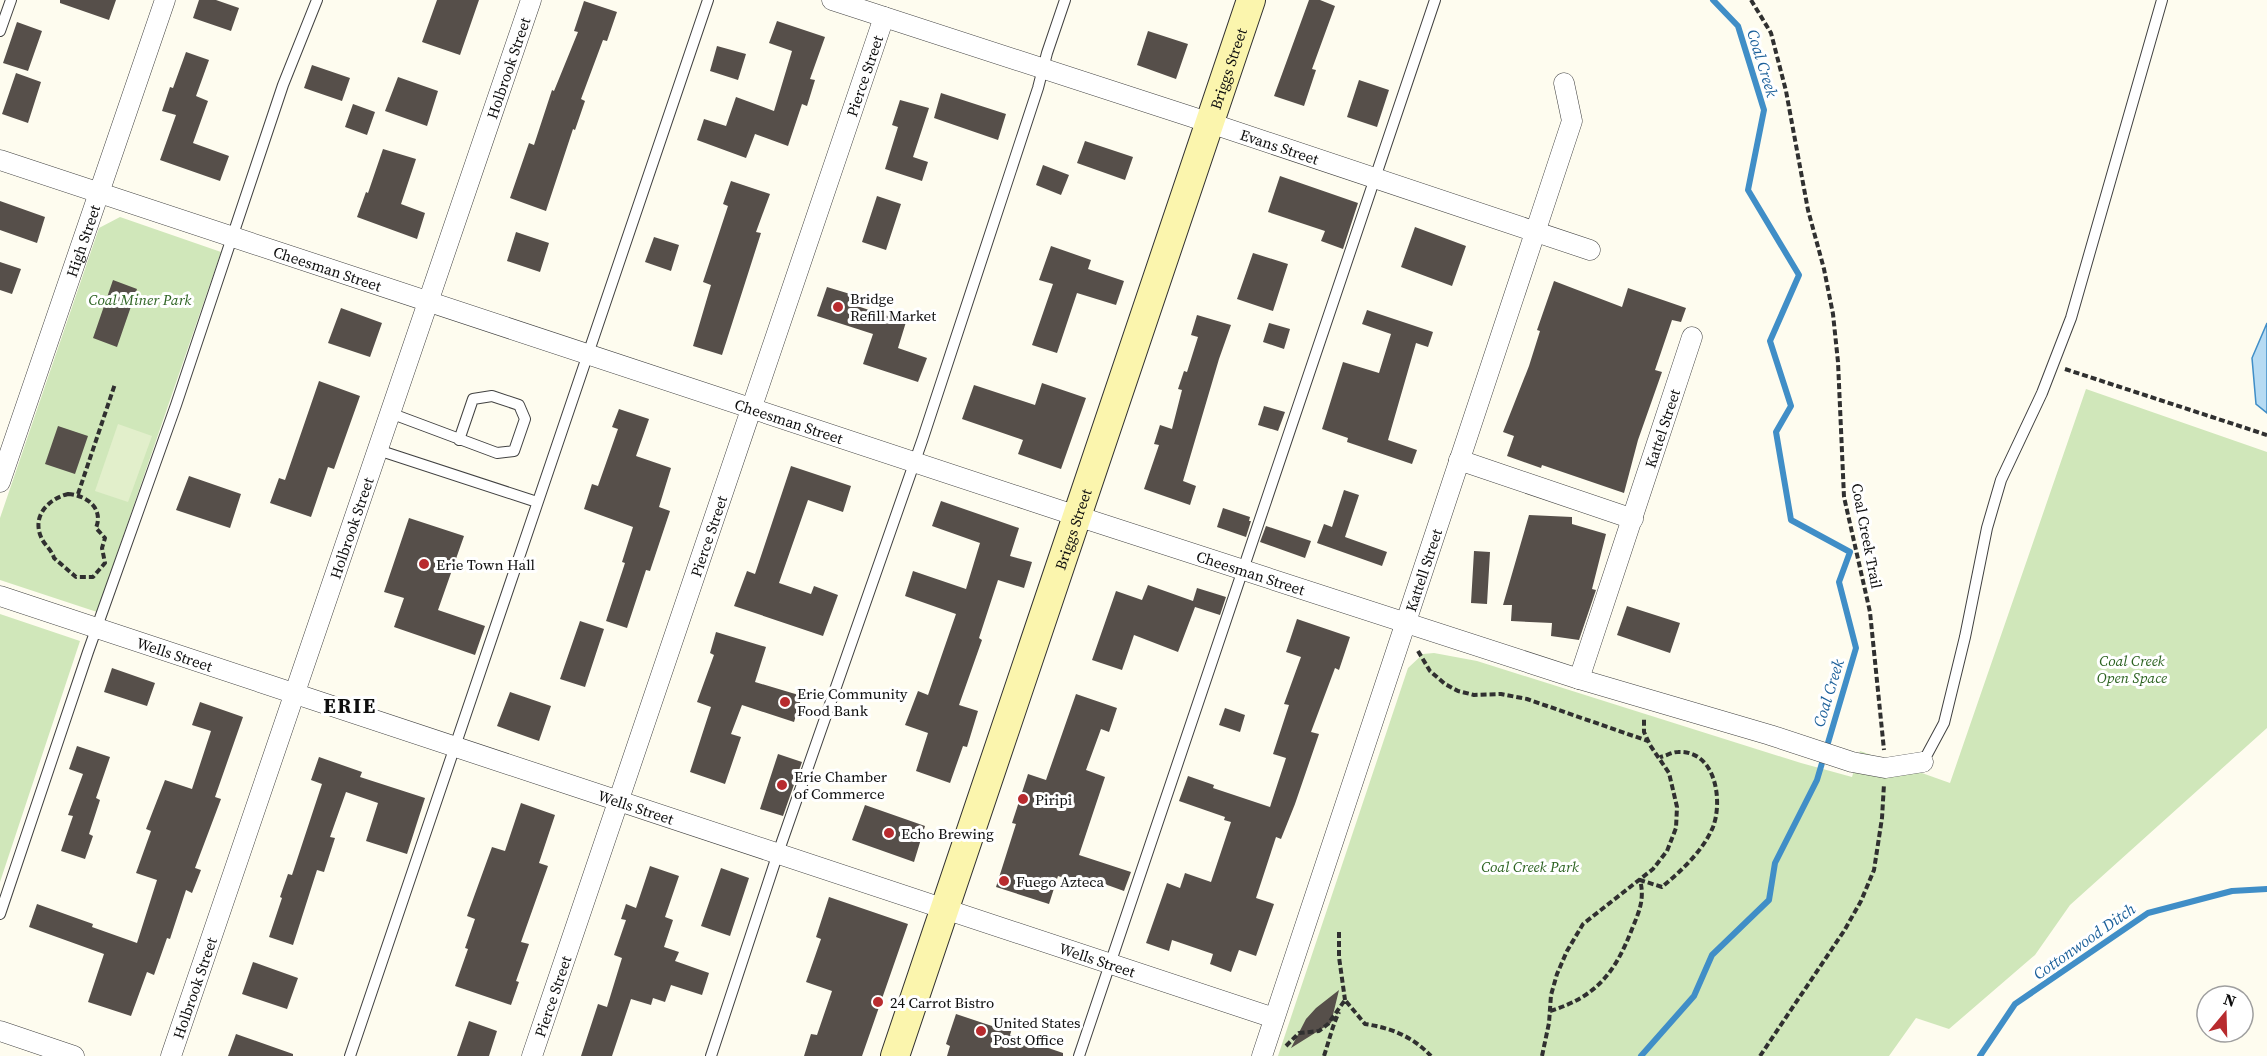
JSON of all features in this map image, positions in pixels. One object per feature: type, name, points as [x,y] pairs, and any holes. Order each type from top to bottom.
[{"type":"street","name":"High Street","points":[[0,482],[165,0]]},
{"type":"street","name":"Holbrook Street","points":[[171,1056],[531,0]]},
{"type":"street","name":"Evans Street","points":[[832,0],[1044,68],[1590,250]]},
{"type":"street","name":"Briggs Street","points":[[895,1056],[1251,0]]},
{"type":"street","name":"Pierce Street","points":[[532,1056],[884,17]]},
{"type":"street","name":"Kattell Street","points":[[1262,1056],[1572,121],[1564,83]]},
{"type":"street","name":"Cheesman Street","points":[[0,160],[1077,516],[1579,679],[1770,735],[1852,762],[1885,768],[1923,762]]},
{"type":"street","name":"Kattel Street","points":[[1579,679],[1692,337]]},
{"type":"street","points":[[1459,460],[1633,519]]},
{"type":"street","name":"Wells Street","points":[[0,596],[1274,1017]]},
{"type":"street","points":[[0,1031],[74,1056]]},
{"type":"lane","points":[[0,32],[11,0]]},
{"type":"lane","points":[[0,914],[96,629],[176,405],[283,86],[317,0]]},
{"type":"lane","points":[[350,1056],[453,746],[589,354],[708,0]]},
{"type":"lane","points":[[711,1056],[778,853],[914,462],[1065,0]]},
{"type":"lane","points":[[1079,1056],[1373,178],[1435,0]]},
{"type":"lane","points":[[1923,762],[1944,723],[1965,637],[1987,528],[2001,480],[2042,393],[2071,318],[2162,0]]},
{"type":"lane","points":[[390,413],[459,440],[497,453],[514,451],[525,419],[519,405],[492,396],[473,399],[459,440]]},
{"type":"lane","points":[[378,450],[537,502]]},
{"type":"path","name":"Coal Creek Trail","points":[[1751,0],[1771,33],[1786,91],[1808,210],[1833,314],[1838,362],[1844,497],[1870,612],[1885,768],[1882,818],[1874,870],[1861,901],[1844,931],[1760,1056]]},
{"type":"path","points":[[2053,364],[2267,435]]},
{"type":"path","points":[[78,495],[115,384]]},
{"type":"path","points":[[78,495],[89,501],[97,510],[99,520],[96,528],[105,538],[102,548],[105,563],[93,578],[86,579],[69,573],[64,565],[58,562],[41,538],[38,525],[41,513],[57,496],[78,495]]},
{"type":"path","points":[[1418,651],[1430,671],[1445,684],[1458,691],[1474,695],[1501,694],[1527,699],[1649,742]]},
{"type":"path","points":[[1542,1056],[1551,995],[1567,951],[1584,924],[1653,869],[1666,850],[1676,828],[1677,807],[1669,773],[1644,732],[1644,698]]},
{"type":"path","points":[[1640,880],[1662,887],[1678,873],[1698,851],[1713,827],[1717,805],[1712,772],[1703,762],[1691,754],[1678,752],[1659,757]]},
{"type":"path","points":[[1550,1011],[1570,1005],[1587,996],[1613,970],[1625,949],[1642,904],[1643,891],[1640,880]]},
{"type":"path","points":[[1339,932],[1339,957],[1345,1000],[1365,1024],[1387,1028],[1408,1037],[1431,1056]]},
{"type":"path","points":[[1284,1048],[1299,1033],[1319,1031],[1328,1024],[1345,1000]]},
{"type":"path","points":[[1324,1056],[1330,1031],[1345,1000]]},
{"type":"green space","name":"Coal Miner Park","points":[[120,217],[221,252],[97,612],[0,580],[0,518],[99,228]]},
{"type":"green space","points":[[2086,389],[2267,452],[2267,728],[2070,905],[2035,955],[1949,1029],[1916,1018],[1889,1056],[1278,1056],[1408,668],[1423,654],[1434,653],[1477,661],[1852,777],[1860,751],[1950,783]]},
{"type":"green space","points":[[118,424],[152,436],[128,502],[95,491]]},
{"type":"green space","points":[[0,614],[80,641],[0,882]]},
{"type":"water","points":[[2267,323],[2267,413],[2256,404],[2252,358]]},
{"type":"building","points":[[60,0],[116,0],[109,20],[60,3]]},
{"type":"building","points":[[199,0],[216,0],[239,8],[231,31],[193,18]]},
{"type":"building","points":[[437,0],[479,0],[460,55],[422,42]]},
{"type":"building","points":[[1309,0],[1320,0],[1335,6],[1312,69],[1316,70],[1304,106],[1274,96]]},
{"type":"building","points":[[584,1],[617,12],[607,41],[603,40],[581,99],[585,101],[575,130],[573,129],[546,211],[510,198],[529,143],[534,145],[552,90],[554,91],[578,32],[574,31]]},
{"type":"building","points":[[777,21],[825,37],[810,79],[815,80],[807,106],[802,104],[788,146],[755,134],[746,158],[697,140],[704,119],[726,126],[736,97],[774,111],[792,51],[769,43]]},
{"type":"building","points":[[17,22],[42,31],[28,71],[3,63]]},
{"type":"building","points":[[1148,31],[1188,44],[1176,79],[1137,65]]},
{"type":"building","points":[[717,46],[746,54],[738,80],[710,71]]},
{"type":"building","points":[[186,52],[209,60],[196,96],[208,101],[193,143],[229,156],[220,181],[160,160],[176,115],[162,111]]},
{"type":"building","points":[[312,65],[350,78],[342,101],[304,88]]},
{"type":"building","points":[[16,73],[41,82],[28,123],[2,114]]},
{"type":"building","points":[[398,77],[438,91],[427,126],[385,111]]},
{"type":"building","points":[[1359,80],[1389,90],[1377,127],[1347,117]]},
{"type":"building","points":[[941,93],[1006,114],[998,140],[934,118]]},
{"type":"building","points":[[900,100],[929,108],[913,157],[928,162],[922,181],[885,169],[898,127],[892,125]]},
{"type":"building","points":[[353,104],[375,112],[367,135],[345,127]]},
{"type":"building","points":[[1085,141],[1133,157],[1125,180],[1077,163]]},
{"type":"building","points":[[383,149],[416,159],[401,204],[425,213],[417,239],[357,217]]},
{"type":"building","points":[[1043,165],[1069,175],[1061,195],[1036,185]]},
{"type":"building","points":[[1280,176],[1358,203],[1343,249],[1321,241],[1325,231],[1268,212]]},
{"type":"building","points":[[731,181],[770,194],[756,232],[761,233],[722,355],[693,346],[711,285],[703,282],[728,206],[723,204]]},
{"type":"building","points":[[877,196],[901,204],[886,250],[862,242]]},
{"type":"building","points":[[0,201],[45,217],[37,243],[0,230]]},
{"type":"building","points":[[1415,227],[1466,246],[1452,286],[1401,267]]},
{"type":"building","points":[[516,232],[549,243],[540,272],[507,261]]},
{"type":"building","points":[[654,237],[679,245],[671,271],[645,262]]},
{"type":"building","points":[[1051,246],[1091,260],[1088,269],[1124,281],[1116,305],[1077,293],[1057,353],[1032,345],[1053,284],[1039,280]]},
{"type":"building","points":[[1253,253],[1288,264],[1273,311],[1237,299]]},
{"type":"building","points":[[0,262],[21,269],[12,294],[0,290]]},
{"type":"building","points":[[113,280],[137,289],[117,347],[93,338]]},
{"type":"building","points":[[1554,281],[1622,307],[1628,288],[1686,308],[1681,322],[1672,320],[1655,370],[1662,372],[1638,440],[1624,493],[1542,465],[1541,468],[1507,456],[1514,436],[1503,432],[1529,366],[1540,331],[1537,330]]},
{"type":"building","points":[[827,287],[860,297],[857,306],[906,322],[898,348],[927,358],[918,382],[863,364],[873,334],[817,316]]},
{"type":"building","points":[[341,308],[382,323],[370,357],[328,343]]},
{"type":"building","points":[[1367,310],[1433,332],[1428,347],[1416,343],[1388,440],[1417,450],[1412,464],[1347,442],[1348,438],[1322,429],[1343,362],[1379,373],[1391,334],[1362,324]]},
{"type":"building","points":[[1197,315],[1231,325],[1183,481],[1196,486],[1190,505],[1144,489],[1159,445],[1154,444],[1160,425],[1172,429],[1182,390],[1178,389],[1184,371],[1187,372],[1198,337],[1191,335]]},
{"type":"building","points":[[1269,323],[1290,329],[1284,349],[1263,342]]},
{"type":"building","points":[[319,381],[360,396],[334,469],[328,467],[311,517],[270,503],[279,478],[285,480]]},
{"type":"building","points":[[1042,383],[1086,398],[1061,469],[1018,454],[1023,440],[962,419],[974,385],[1035,405]]},
{"type":"building","points":[[1264,406],[1285,412],[1278,431],[1258,425]]},
{"type":"building","points":[[619,409],[649,419],[636,456],[671,468],[659,507],[670,511],[650,571],[646,570],[627,628],[606,621],[625,563],[622,562],[633,527],[584,509],[592,484],[598,486],[618,429],[612,427]]},
{"type":"building","points":[[58,426],[88,436],[75,474],[45,464]]},
{"type":"building","points":[[791,466],[851,486],[843,512],[808,500],[779,583],[811,594],[814,586],[838,595],[823,636],[734,606],[747,571],[755,574]]},
{"type":"building","points":[[189,476],[241,494],[230,528],[176,510]]},
{"type":"building","points":[[1344,490],[1359,495],[1345,537],[1387,552],[1382,566],[1317,543],[1324,524],[1332,527]]},
{"type":"building","points":[[941,501],[1019,528],[1010,556],[1032,562],[1024,588],[998,580],[979,638],[982,640],[959,705],[978,711],[967,747],[963,746],[950,783],[916,771],[928,733],[905,725],[918,691],[928,695],[956,614],[905,596],[913,571],[966,589],[980,543],[932,526]]},
{"type":"building","points":[[1223,508],[1250,517],[1246,537],[1217,527]]},
{"type":"building","points":[[1529,515],[1572,517],[1572,524],[1606,534],[1592,589],[1596,590],[1579,640],[1551,636],[1552,623],[1511,621],[1512,605],[1503,605]]},
{"type":"building","name":"Erie Town Hall","points":[[409,518],[464,536],[438,610],[485,626],[475,655],[394,627],[404,598],[384,592]]},
{"type":"building","points":[[1266,526],[1311,541],[1305,558],[1260,542]]},
{"type":"building","points":[[1474,551],[1490,552],[1487,604],[1471,603]]},
{"type":"building","points":[[1148,585],[1193,601],[1197,588],[1226,597],[1220,615],[1195,607],[1178,652],[1134,635],[1122,670],[1092,660],[1116,591],[1142,600]]},
{"type":"building","points":[[1627,606],[1680,623],[1670,653],[1617,635]]},
{"type":"building","points":[[1297,619],[1350,637],[1339,670],[1335,668],[1311,732],[1319,734],[1295,804],[1281,839],[1276,837],[1256,898],[1274,904],[1256,956],[1239,950],[1231,972],[1210,964],[1213,954],[1172,940],[1169,951],[1146,943],[1167,883],[1180,888],[1185,873],[1211,882],[1231,822],[1224,820],[1225,817],[1179,801],[1188,776],[1214,785],[1213,788],[1270,807],[1286,758],[1273,754],[1289,705],[1284,704],[1301,657],[1286,652]]},
{"type":"building","points":[[580,621],[604,629],[585,687],[560,679]]},
{"type":"building","points":[[716,632],[766,647],[755,682],[802,696],[794,722],[742,705],[731,734],[741,737],[725,784],[690,772],[711,707],[697,702],[714,655],[710,653]]},
{"type":"building","points":[[112,668],[155,683],[147,706],[104,692]]},
{"type":"building","points":[[510,692],[551,706],[539,741],[497,726]]},
{"type":"building","points":[[1076,694],[1117,708],[1109,732],[1101,729],[1086,770],[1105,777],[1079,855],[1131,872],[1124,891],[1099,882],[1096,889],[1058,876],[1049,904],[996,887],[1016,824],[1012,823],[1028,774],[1046,780]]},
{"type":"building","points":[[200,702],[243,717],[215,797],[221,799],[195,868],[201,870],[192,893],[186,890],[170,939],[167,938],[154,975],[147,972],[131,1016],[88,1002],[104,954],[29,927],[37,904],[137,943],[157,880],[136,873],[151,831],[146,829],[165,780],[192,789],[211,731],[192,725]]},
{"type":"building","points":[[1225,708],[1245,715],[1240,732],[1219,725]]},
{"type":"building","points":[[77,746],[110,757],[96,798],[100,800],[89,834],[93,836],[85,859],[61,851],[73,816],[68,815],[83,774],[69,769]]},
{"type":"building","name":"Erie Chamber of Commerce","points":[[778,754],[802,762],[783,816],[760,809]]},
{"type":"building","points":[[319,757],[362,772],[360,777],[425,798],[407,854],[366,841],[378,803],[346,792],[330,837],[335,838],[324,872],[317,870],[293,945],[269,937],[282,898],[280,897],[288,874],[292,875],[322,784],[311,780]]},
{"type":"building","points":[[521,803],[555,815],[539,863],[548,866],[521,942],[529,944],[516,981],[519,982],[511,1005],[455,986],[468,949],[465,948],[475,919],[467,916],[492,847],[505,851]]},
{"type":"building","name":"Echo Brewing","points":[[865,805],[925,826],[914,862],[852,840]]},
{"type":"building","points":[[650,866],[679,876],[665,917],[673,920],[664,947],[679,952],[675,961],[709,973],[702,995],[671,985],[665,1002],[653,998],[651,1005],[631,999],[612,1056],[581,1056],[598,1004],[607,1007],[622,958],[614,955],[626,920],[621,919],[626,904],[636,908]]},
{"type":"building","points":[[721,868],[749,878],[730,936],[701,926]]},
{"type":"building","points":[[829,897],[908,924],[862,1056],[804,1056],[811,1034],[817,1035],[832,991],[806,982],[821,939],[816,937]]},
{"type":"building","points":[[253,962],[298,978],[287,1009],[242,994]]},
{"type":"building","points":[[1339,990],[1331,1023],[1291,1048],[1306,1019]]},
{"type":"building","name":"United States Post Office","points":[[956,1014],[995,1027],[997,1020],[1013,1025],[1010,1035],[1063,1053],[1063,1056],[947,1056],[950,1046],[946,1044]]},
{"type":"building","points":[[469,1021],[497,1031],[489,1056],[457,1056]]},
{"type":"building","points":[[236,1034],[293,1054],[293,1056],[228,1056]]},
{"type":"waterway","name":"Coal Creek","points":[[1641,1056],[1694,996],[1712,955],[1769,900],[1775,863],[1817,780],[1856,648],[1839,582],[1850,552],[1791,520],[1776,432],[1791,406],[1770,341],[1799,275],[1748,190],[1764,110],[1738,26],[1713,0]]},
{"type":"waterway","name":"Cottonwood Ditch","points":[[1980,1056],[2015,1004],[2148,913],[2232,891],[2267,889]]},
{"type":"place","name":"Bridge Refill Market","points":[[838,307]]},
{"type":"place","name":"Erie Town Hall","points":[[424,564]]},
{"type":"place","name":"Erie Community Food Bank","points":[[785,702]]},
{"type":"place","name":"Erie Chamber of Commerce","points":[[782,785]]},
{"type":"place","name":"Piripi","points":[[1023,799]]},
{"type":"place","name":"Echo Brewing","points":[[889,833]]},
{"type":"place","name":"Fuego Azteca","points":[[1004,881]]},
{"type":"place","name":"24 Carrot Bistro","points":[[878,1002]]},
{"type":"place","name":"United States Post Office","points":[[981,1031]]},
{"type":"district","name":"ERIE","points":[[350,705]]},
{"type":"park label","name":"Coal Creek Open Space","points":[[2132,668]]},
{"type":"park label","name":"Coal Creek Park","points":[[1530,866]]}]
